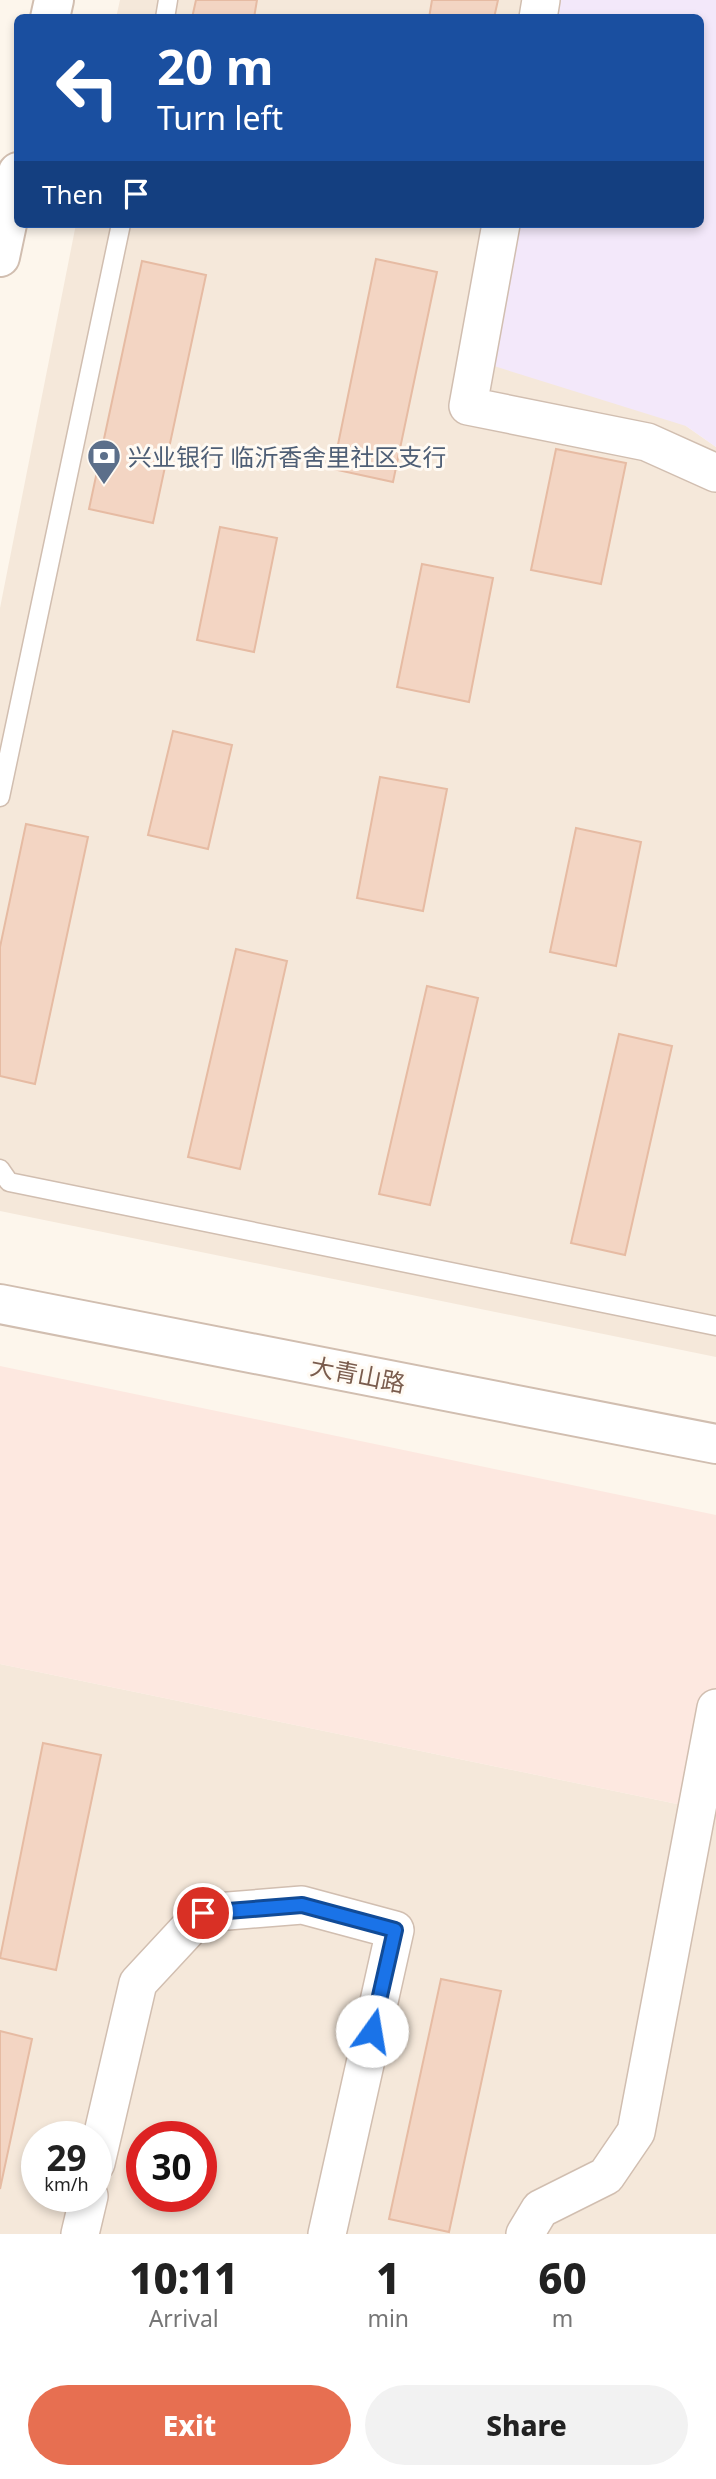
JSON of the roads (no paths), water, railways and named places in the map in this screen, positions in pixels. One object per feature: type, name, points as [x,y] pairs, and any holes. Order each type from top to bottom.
[{"type":"street","points":[[0,257],[14,191]]},
{"type":"street","points":[[500,228],[468,406],[647,442],[716,473]]},
{"type":"street","name":"大青山路","points":[[0,1304],[716,1444]]},
{"type":"street","points":[[525,2234],[540,2209],[606,2176],[636,2132],[716,1708]]},
{"type":"street","points":[[106,2121],[138,1983],[203,1913],[302,1905],[395,1930],[327,2234]]},
{"type":"street","points":[[80,2234],[85,2212]]},
{"type":"lane","points":[[0,797],[120,228]]},
{"type":"lane","points":[[0,1168],[9,1182],[716,1326]]},
{"type":"place","name":"兴业银行 临沂香舍里社区支行","points":[[104,486]]}]
